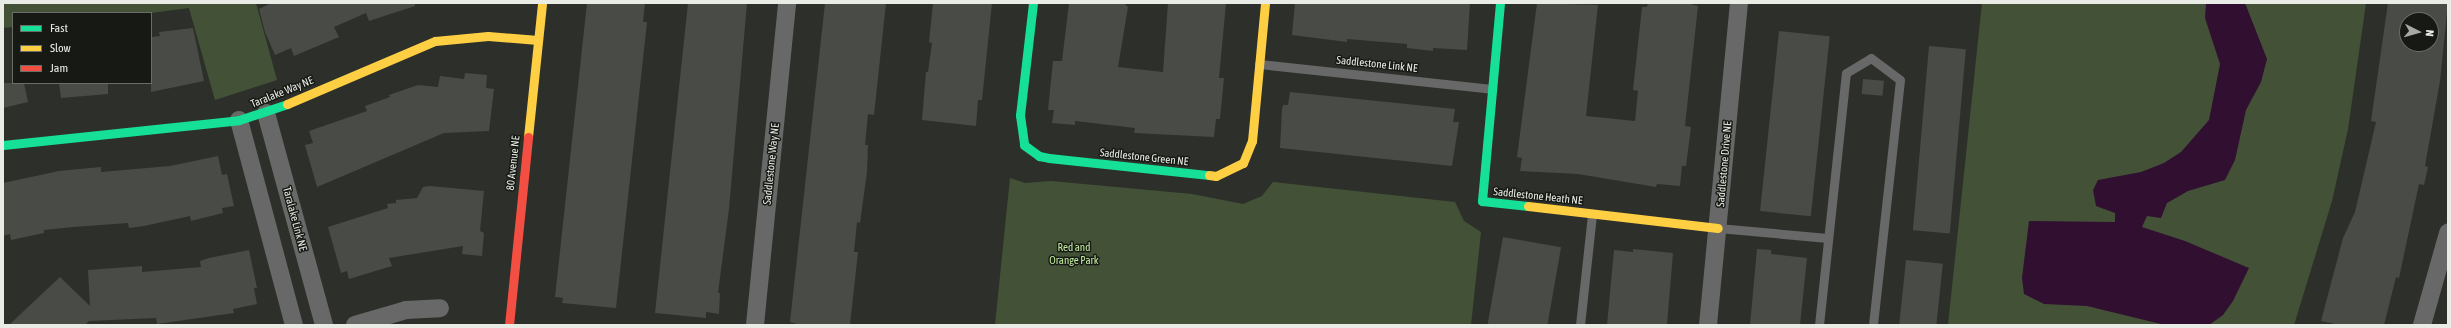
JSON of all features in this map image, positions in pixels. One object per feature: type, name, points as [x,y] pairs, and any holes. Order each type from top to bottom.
[{"type":"street","name":"80 Avenue NE","points":[[509,325],[542,3]]},
{"type":"street","name":"Saddlestone Way NE","points":[[755,325],[787,3]]},
{"type":"street","name":"Saddlestone Green NE","points":[[1032,3],[1020,129],[1024,145],[1039,156],[1206,176],[1227,173],[1243,163],[1252,141],[1265,3]]},
{"type":"street","name":"Saddlestone Heath NE","points":[[1500,3],[1482,201],[1718,228]]},
{"type":"street","name":"Saddlestone Drive NE","points":[[1708,325],[1739,3]]},
{"type":"street","name":"Taralake Way NE","points":[[3,145],[110,136],[239,120],[266,113],[435,41],[488,36],[538,40]]},
{"type":"street","name":"Taralake Link NE","points":[[266,113],[324,325]]},
{"type":"street","points":[[239,120],[294,325]]},
{"type":"street","points":[[2422,325],[2448,233]]},
{"type":"street","points":[[354,325],[406,310],[440,308]]},
{"type":"lane","points":[[1819,325],[1846,73],[1871,58],[1900,80],[1873,325]]},
{"type":"lane","name":"Saddlestone Link NE","points":[[1259,64],[1492,89]]},
{"type":"lane","points":[[1580,325],[1592,214]]},
{"type":"lane","points":[[1718,228],[1828,238]]},
{"type":"green space","points":[[3,3],[256,3],[277,80],[215,100],[189,8],[152,13],[12,12],[12,27],[3,28]]},
{"type":"green space","points":[[1982,3],[2366,3],[2348,129],[2332,201],[2294,325],[1948,325]]},
{"type":"green space","name":"Red and Orange Park","points":[[1010,178],[1025,183],[1051,181],[1192,194],[1243,204],[1262,196],[1273,182],[1455,202],[1464,221],[1481,232],[1471,325],[995,325]]},
{"type":"shaded area","points":[[2206,3],[2245,3],[2267,59],[2261,82],[2246,110],[2235,160],[2225,180],[2188,191],[2167,203],[2161,218],[2147,216],[2142,227],[2185,241],[2249,268],[2233,301],[2223,315],[2209,325],[2165,325],[2087,306],[2044,304],[2024,294],[2022,278],[2029,221],[2115,222],[2115,213],[2096,206],[2093,190],[2098,180],[2141,172],[2164,163],[2181,152],[2209,120],[2220,64],[2205,18]]},
{"type":"building","points":[[271,3],[415,3],[415,6],[369,21],[366,13],[334,27],[339,37],[294,56],[291,48],[275,55],[265,32],[259,9]]},
{"type":"building","points":[[587,3],[645,3],[643,22],[647,22],[616,308],[562,303],[563,298],[555,297]]},
{"type":"building","points":[[688,3],[747,3],[729,209],[718,293],[720,293],[719,314],[706,312],[706,318],[655,313]]},
{"type":"building","points":[[825,3],[886,3],[874,115],[868,114],[865,145],[868,145],[867,172],[860,223],[857,222],[854,252],[858,252],[850,325],[800,325],[790,322]]},
{"type":"building","points":[[933,3],[992,3],[982,100],[978,100],[976,126],[922,120],[926,72],[928,72],[932,43],[929,42]]},
{"type":"building","points":[[1069,3],[1124,3],[1128,7],[1118,67],[1163,72],[1168,3],[1226,3],[1219,78],[1224,78],[1220,119],[1216,119],[1214,137],[1134,133],[1135,128],[1075,121],[1075,125],[1052,123],[1054,110],[1048,110],[1053,61],[1062,61]]},
{"type":"building","points":[[1295,3],[1470,3],[1467,50],[1433,48],[1433,51],[1407,48],[1407,44],[1347,39],[1347,42],[1292,35]]},
{"type":"building","points":[[1537,3],[1598,5],[1586,116],[1635,121],[1638,91],[1633,90],[1642,7],[1647,7],[1648,3],[1687,3],[1698,6],[1685,126],[1691,127],[1686,166],[1682,166],[1680,186],[1657,184],[1656,187],[1578,174],[1520,171],[1522,158],[1517,157]]},
{"type":"building","points":[[2388,3],[2448,3],[2440,81],[2425,166],[2428,167],[2424,185],[2419,184],[2399,278],[2396,277],[2384,325],[2340,325],[2321,321],[2343,238],[2355,212],[2376,122],[2371,121]]},
{"type":"building","points":[[193,28],[204,81],[151,92],[152,37],[160,36],[159,32]]},
{"type":"building","points":[[1779,31],[1830,36],[1811,216],[1760,211]]},
{"type":"building","points":[[1929,46],[1966,49],[1950,234],[1913,230]]},
{"type":"building","points":[[465,73],[487,75],[486,88],[494,89],[489,131],[444,133],[317,187],[305,145],[313,143],[309,131],[367,111],[365,106],[390,97],[389,95],[418,85],[438,87],[440,76],[464,79]]},
{"type":"building","points":[[1863,79],[1884,81],[1883,96],[1862,94]]},
{"type":"building","points":[[3,83],[24,84],[28,102],[3,108]]},
{"type":"building","points":[[59,84],[108,84],[108,94],[61,98]]},
{"type":"building","points":[[1290,92],[1455,109],[1453,122],[1459,122],[1452,166],[1280,148],[1282,109],[1283,105],[1288,105]]},
{"type":"building","points":[[218,156],[222,175],[227,174],[234,206],[222,208],[223,213],[191,221],[190,216],[129,228],[128,223],[44,230],[44,233],[11,240],[10,234],[3,236],[3,183],[59,171],[101,167],[101,172],[170,166]]},
{"type":"building","points":[[430,186],[484,191],[480,231],[484,233],[482,256],[462,254],[463,246],[389,258],[392,266],[349,279],[347,271],[341,273],[328,227],[388,208],[387,204],[396,203],[396,200],[417,198],[423,187]]},
{"type":"building","points":[[1503,237],[1561,247],[1547,325],[1488,325]]},
{"type":"building","points":[[1633,249],[1673,253],[1667,325],[1607,325],[1614,250],[1633,252]]},
{"type":"building","points":[[1757,249],[1771,250],[1771,254],[1807,258],[1800,325],[1750,325]]},
{"type":"building","points":[[249,250],[257,288],[254,288],[257,304],[233,309],[234,313],[157,324],[156,318],[89,321],[85,325],[9,325],[60,277],[90,306],[88,270],[142,266],[142,272],[201,267],[200,261]]},
{"type":"building","points":[[1906,260],[1943,264],[1936,325],[1899,325]]},
{"type":"traffic: fast","points":[[1033,3],[1020,115],[1024,145],[1039,156],[1049,158],[1209,175]]},
{"type":"traffic: fast","points":[[1500,3],[1482,201],[1528,206]]},
{"type":"traffic: fast","points":[[3,145],[239,120],[287,104]]},
{"type":"traffic: slow","points":[[528,137],[542,3]]},
{"type":"traffic: slow","points":[[1209,175],[1216,176],[1243,163],[1252,141],[1265,3]]},
{"type":"traffic: slow","points":[[287,104],[435,41],[488,36],[538,40]]},
{"type":"traffic: slow","points":[[1528,206],[1718,228]]},
{"type":"traffic: jam","points":[[509,325],[528,137]]}]
